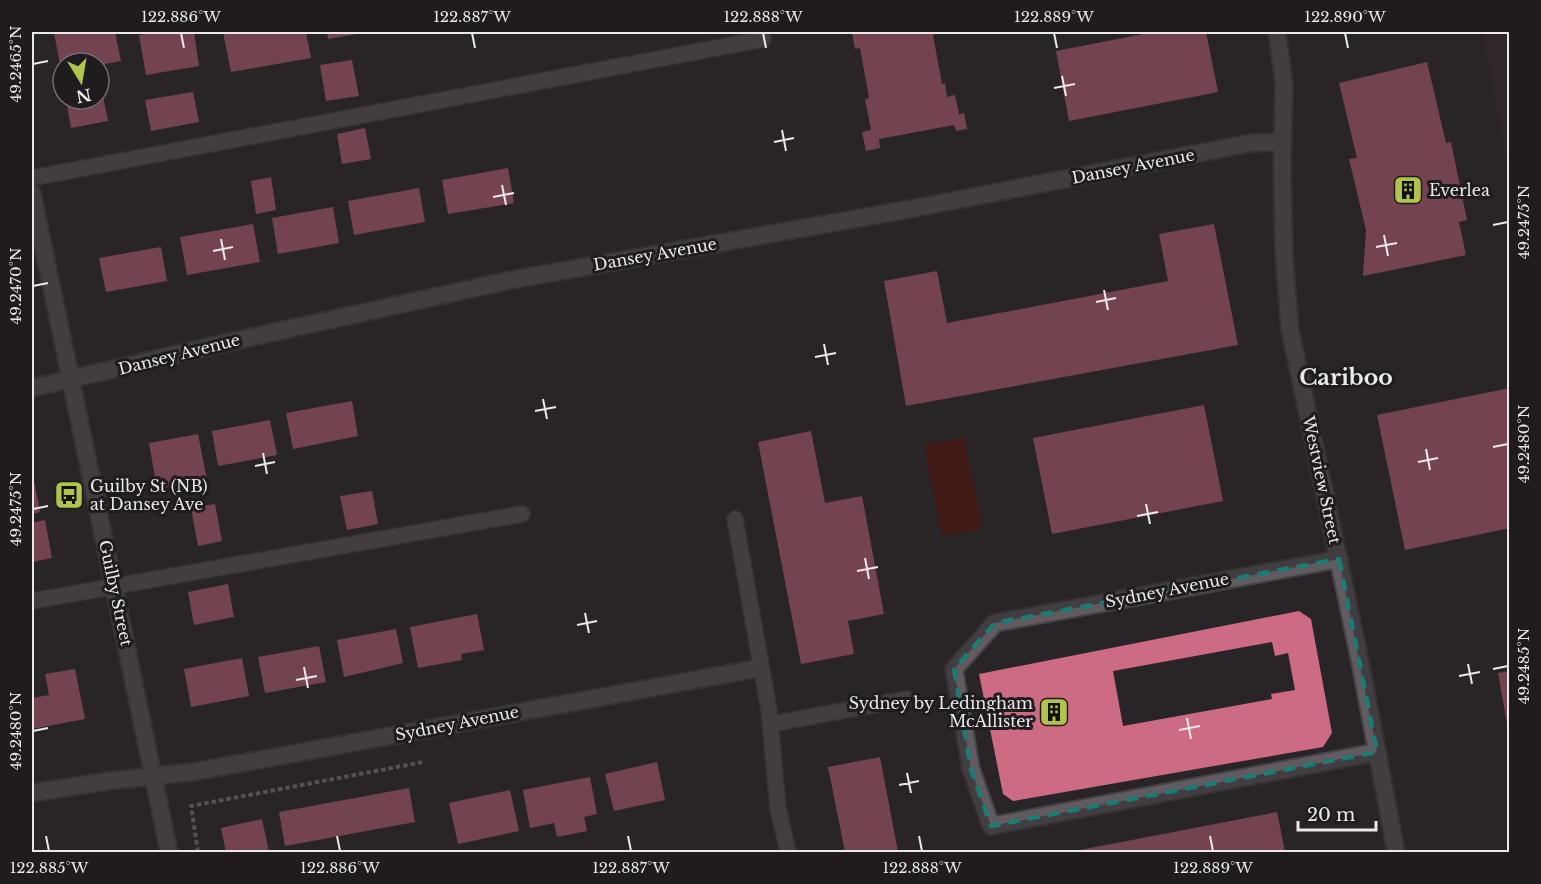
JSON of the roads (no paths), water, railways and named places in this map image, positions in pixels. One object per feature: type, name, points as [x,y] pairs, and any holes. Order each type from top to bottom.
[{"type":"street","name":"Westview Street","points":[[1277,32],[1284,84],[1284,267],[1290,330],[1339,559],[1396,852]]},
{"type":"street","name":"Dansey Avenue","points":[[32,388],[511,280],[905,210],[1251,143],[1283,142]]},
{"type":"street","name":"Guilby Street","points":[[32,193],[169,852]]},
{"type":"street","name":"Sydney Avenue","points":[[1339,559],[995,623],[954,669],[971,770],[992,826],[1377,752]]},
{"type":"street","name":"Sydney Avenue","points":[[32,793],[193,772],[760,668]]},
{"type":"lane","points":[[32,178],[764,39]]},
{"type":"lane","points":[[32,601],[522,514]]},
{"type":"lane","points":[[735,519],[771,724],[778,808],[788,852]]},
{"type":"lane","points":[[771,724],[906,699]]},
{"type":"place","name":"Everlea","points":[[1408,190]]},
{"type":"place","name":"Guilby St (NB) at Dansey Ave","points":[[69,495]]},
{"type":"place","name":"Sydney by Ledingham McAllister","points":[[1054,712]]},
{"type":"district","name":"Cariboo","points":[[1346,377]]}]
